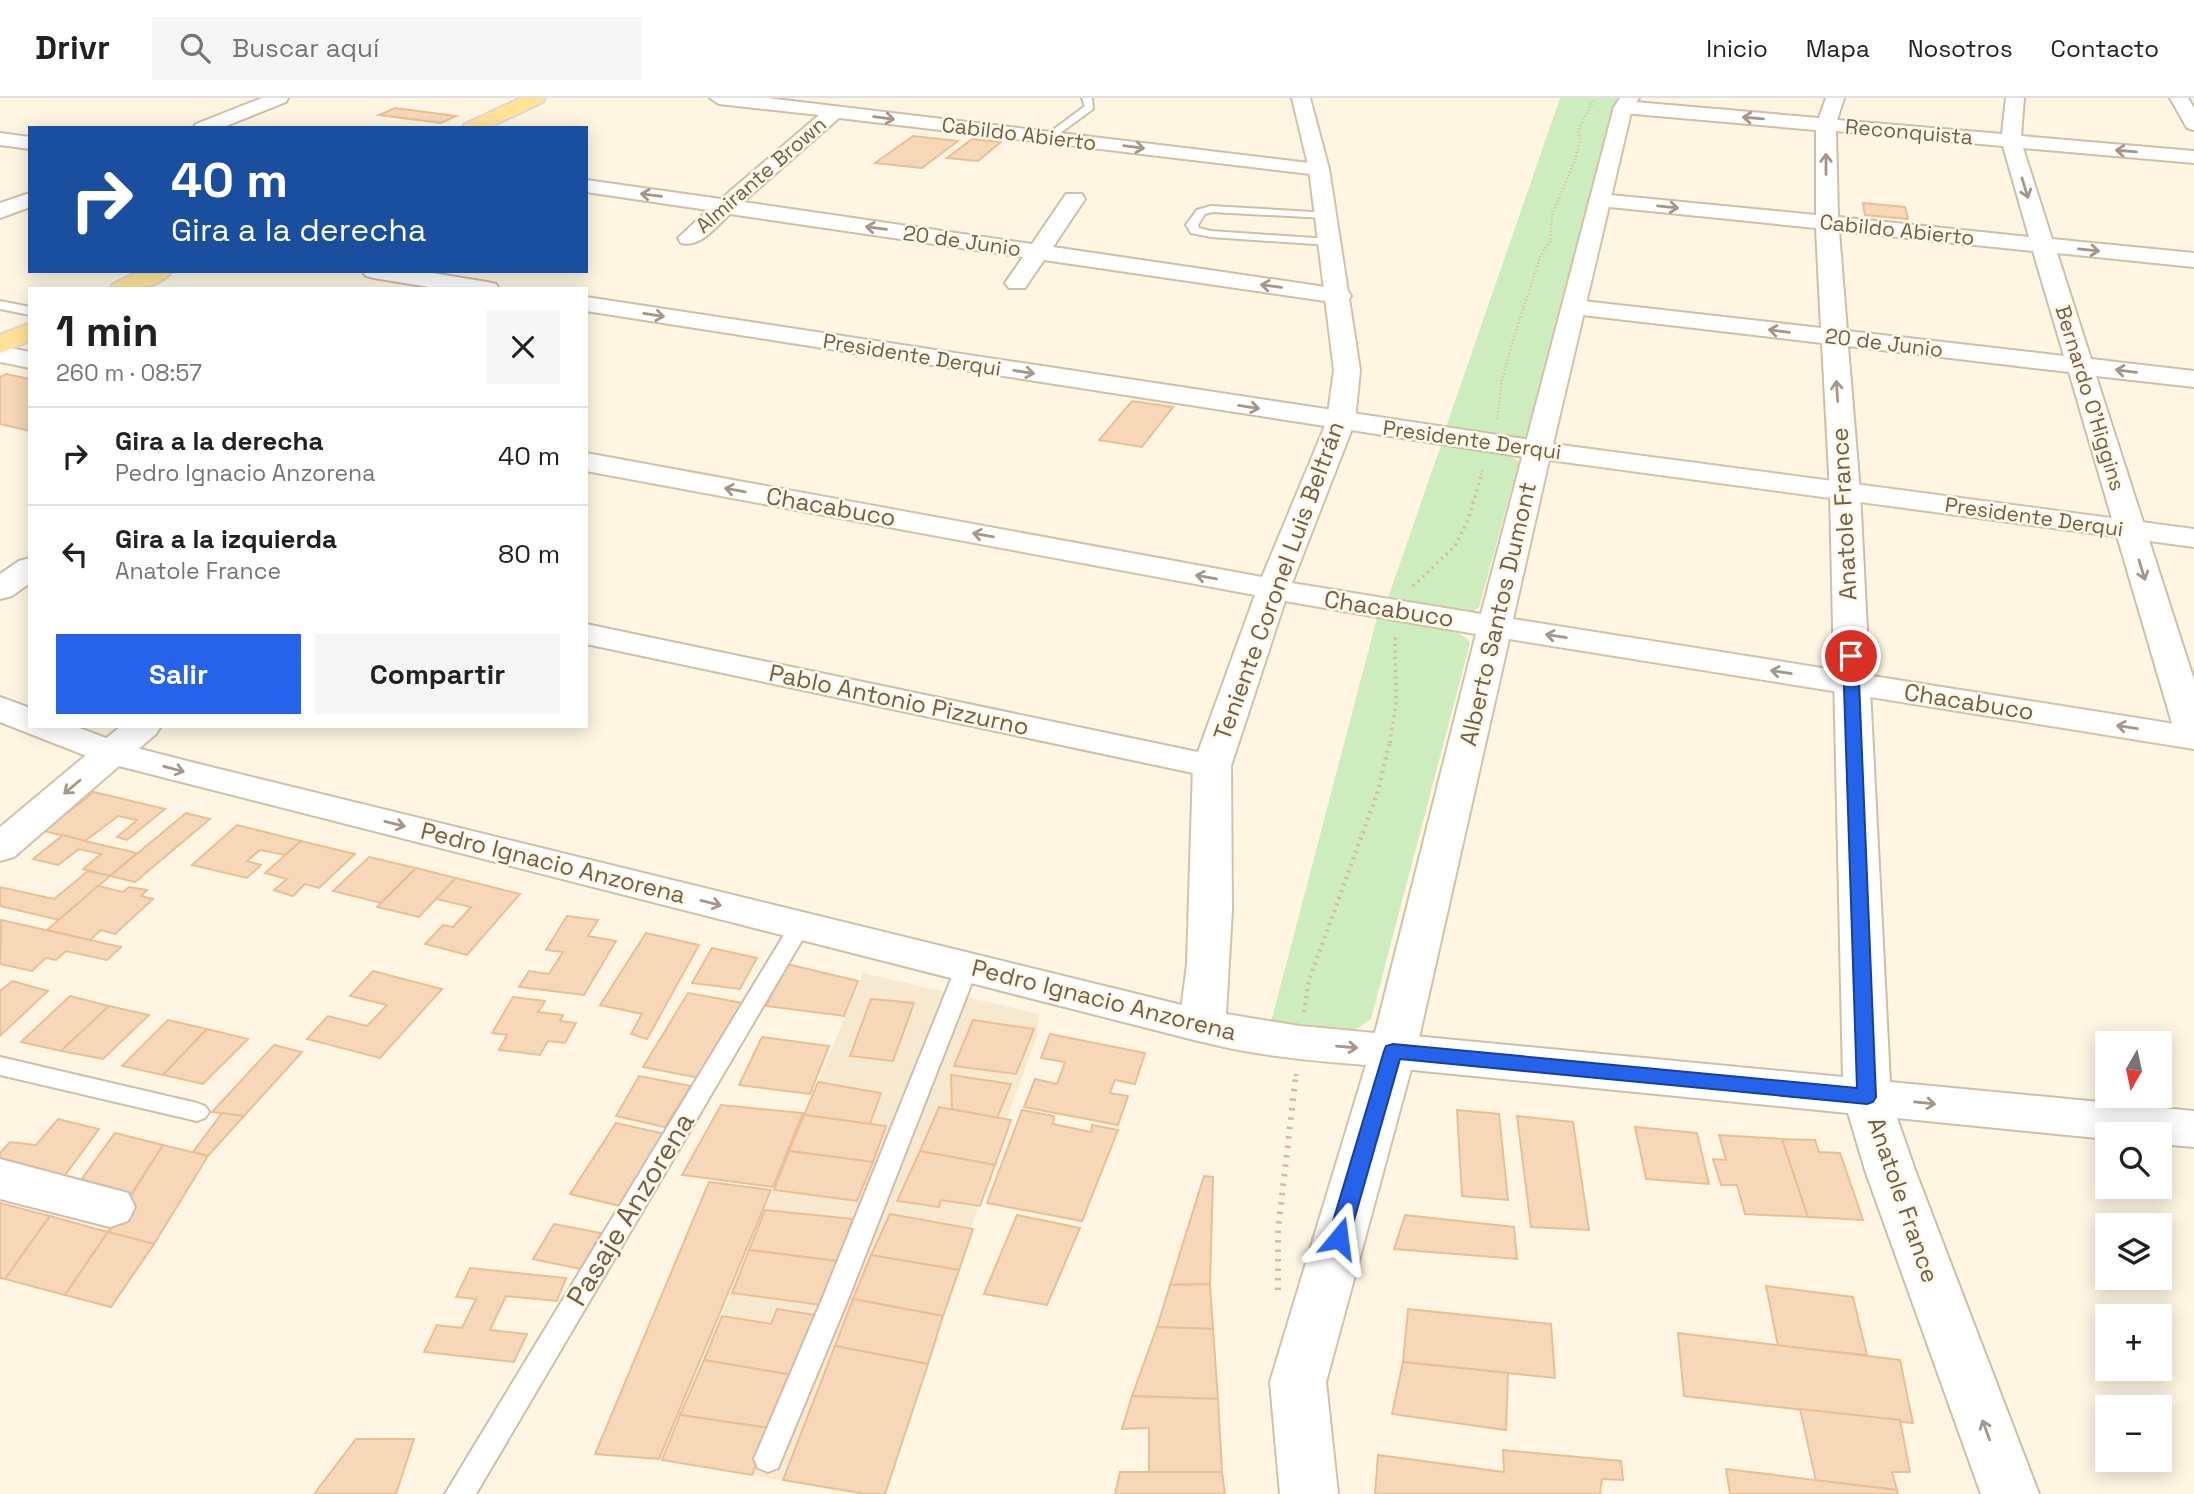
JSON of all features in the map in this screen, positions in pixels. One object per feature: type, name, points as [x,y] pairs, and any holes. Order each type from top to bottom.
[{"type":"main road","points":[[476,126],[537,98]]},
{"type":"main road","points":[[126,287],[156,273]]},
{"type":"main road","points":[[0,345],[28,332]]},
{"type":"street","points":[[209,126],[279,98]]},
{"type":"street","name":"Cabildo Abierto","points":[[719,98],[1319,169]]},
{"type":"street","name":"Teniente Coronel Luis Beltrán","points":[[1202,1026],[1209,964],[1212,766],[1273,589],[1341,421],[1348,370],[1319,169],[1301,98]]},
{"type":"street","name":"Bernardo O'Higgins","points":[[2015,98],[2011,141],[2194,738]]},
{"type":"street","points":[[2179,98],[2194,124]]},
{"type":"street","name":"Reconquista","points":[[1627,102],[1830,111],[2011,141],[2194,157]]},
{"type":"street","name":"Alberto Santos Dumont","points":[[1393,1051],[1537,450],[1627,102]]},
{"type":"street","name":"Anatole France","points":[[1830,111],[1827,223],[1845,492],[1867,1097],[1890,1170],[2010,1494]]},
{"type":"street","name":"Almirante Brown","points":[[689,238],[834,112]]},
{"type":"street","points":[[0,139],[28,143]]},
{"type":"street","name":"20 de Junio","points":[[588,186],[1339,296]]},
{"type":"street","points":[[1017,283],[1074,199]]},
{"type":"street","points":[[0,214],[28,200]]},
{"type":"street","name":"Cabildo Abierto","points":[[1600,200],[2194,260]]},
{"type":"street","points":[[0,214],[28,221]]},
{"type":"street","points":[[387,273],[474,287]]},
{"type":"street","name":"Presidente Derqui","points":[[588,304],[1537,450],[2194,538]]},
{"type":"street","name":"20 de Junio","points":[[1574,307],[2194,379]]},
{"type":"street","points":[[0,354],[28,360]]},
{"type":"street","name":"Chacabuco","points":[[588,463],[1403,612],[2194,738]]},
{"type":"street","points":[[0,589],[28,569]]},
{"type":"street","name":"Pablo Antonio Pizzurno","points":[[588,634],[1212,766]]},
{"type":"street","points":[[0,708],[28,721]]},
{"type":"street","name":"Pedro Ignacio Anzorena","points":[[45,728],[112,753],[1202,1026],[1300,1043],[2194,1129]]},
{"type":"street","points":[[0,848],[141,728]]},
{"type":"street","points":[[1309,1494],[1298,1382],[1393,1051]]},
{"type":"street","points":[[0,1178],[110,1207]]},
{"type":"lane","points":[[1049,137],[1090,107],[1087,98]]},
{"type":"lane","points":[[1325,215],[1211,209],[1201,212],[1192,225],[1195,231],[1211,234],[1329,242]]},
{"type":"lane","points":[[0,305],[28,311]]},
{"type":"lane","name":"Pasaje Anzorena","points":[[460,1494],[800,925]]},
{"type":"lane","points":[[768,1459],[852,1258],[967,967]]},
{"type":"lane","points":[[0,1066],[197,1112]]},
{"type":"path","points":[[1278,1230],[1309,980],[1379,794],[1388,760],[1395,722],[1399,666],[1395,633],[1414,583],[1455,546],[1468,520],[1492,443],[1497,403],[1515,336],[1540,266],[1542,253],[1550,241],[1551,216],[1558,207],[1577,152],[1581,138],[1578,130],[1595,98]]},
{"type":"shaded area","points":[[863,973],[1039,1014],[1037,1036],[1010,1109],[885,1494],[866,1494],[662,1460]]},
{"type":"green space","points":[[1560,98],[1618,98],[1527,435],[1522,440],[1445,430]]},
{"type":"green space","points":[[1441,445],[1510,455],[1519,462],[1479,607],[1472,613],[1387,601]]},
{"type":"green space","points":[[1377,618],[1443,628],[1465,637],[1470,643],[1371,1019],[1358,1028],[1346,1031],[1271,1022]]},
{"type":"building","points":[[395,108],[456,116],[441,123],[379,115]]},
{"type":"building","points":[[913,136],[958,141],[922,168],[875,163]]},
{"type":"building","points":[[972,139],[1001,142],[978,161],[947,158]]},
{"type":"building","points":[[1863,203],[1905,207],[1908,219],[1865,215]]},
{"type":"building","points":[[6,374],[28,379],[28,431],[0,424],[0,377]]},
{"type":"building","points":[[1132,401],[1173,407],[1142,447],[1099,440]]},
{"type":"building","points":[[94,792],[165,809],[127,840],[117,837],[137,820],[118,816],[85,841],[44,831]]},
{"type":"building","points":[[186,813],[210,819],[135,882],[110,876]]},
{"type":"building","points":[[237,825],[301,841],[285,855],[260,850],[247,861],[261,865],[247,878],[192,865]]},
{"type":"building","points":[[63,835],[137,853],[110,876],[83,869],[101,854],[79,849],[58,865],[33,859]]},
{"type":"building","points":[[301,841],[355,854],[319,888],[305,884],[293,896],[274,890],[287,879],[265,873]]},
{"type":"building","points":[[369,857],[416,868],[381,903],[333,891]]},
{"type":"building","points":[[416,868],[456,878],[419,917],[377,907]]},
{"type":"building","points":[[88,871],[110,876],[59,920],[0,906],[0,887],[54,899]]},
{"type":"building","points":[[456,878],[520,894],[467,955],[425,944],[443,925],[453,927],[471,907],[436,899]]},
{"type":"building","points":[[98,886],[123,892],[129,887],[147,890],[141,896],[153,899],[115,934],[101,930],[90,940],[47,930]]},
{"type":"building","points":[[567,916],[598,920],[588,936],[616,941],[584,995],[519,987],[529,971],[549,974],[563,952],[546,950]]},
{"type":"building","points":[[1,920],[121,947],[107,960],[66,951],[56,960],[46,958],[32,971],[0,964]]},
{"type":"building","points":[[646,933],[699,945],[647,1039],[631,1034],[642,1014],[600,1005]]},
{"type":"building","points":[[712,948],[757,958],[740,989],[692,983]]},
{"type":"building","points":[[787,964],[858,981],[844,1016],[766,1006]]},
{"type":"building","points":[[373,971],[442,989],[380,1058],[307,1039],[328,1016],[367,1026],[387,1005],[350,996]]},
{"type":"building","points":[[12,981],[48,991],[0,1036],[0,991]]},
{"type":"building","points":[[688,993],[743,1003],[699,1078],[643,1067]]},
{"type":"building","points":[[70,996],[109,1006],[61,1051],[21,1042]]},
{"type":"building","points":[[513,997],[545,1001],[538,1012],[563,1015],[560,1021],[576,1023],[565,1043],[548,1041],[540,1055],[499,1050],[507,1035],[492,1033]]},
{"type":"building","points":[[871,999],[914,1003],[893,1061],[850,1056]]},
{"type":"building","points":[[109,1006],[149,1015],[103,1059],[61,1051]]},
{"type":"building","points":[[168,1020],[207,1029],[163,1075],[122,1066]]},
{"type":"building","points":[[973,1020],[1034,1029],[1016,1074],[954,1066]]},
{"type":"building","points":[[207,1029],[248,1039],[203,1084],[163,1075]]},
{"type":"building","points":[[1050,1034],[1145,1053],[1135,1084],[1115,1080],[1110,1093],[1128,1096],[1118,1125],[1024,1107],[1035,1079],[1057,1084],[1065,1062],[1041,1058]]},
{"type":"building","points":[[762,1037],[829,1046],[810,1094],[739,1085]]},
{"type":"building","points":[[274,1045],[302,1052],[244,1116],[212,1112]]},
{"type":"building","points":[[951,1075],[1011,1084],[997,1118],[952,1109]]},
{"type":"building","points":[[639,1076],[691,1086],[665,1127],[616,1116]]},
{"type":"building","points":[[818,1082],[881,1093],[870,1124],[804,1115]]},
{"type":"building","points":[[721,1105],[803,1113],[773,1187],[682,1175]]},
{"type":"building","points":[[939,1107],[1011,1120],[995,1165],[920,1151]]},
{"type":"building","points":[[1022,1110],[1054,1116],[1053,1124],[1091,1132],[1092,1125],[1118,1130],[1082,1221],[987,1203]]},
{"type":"building","points":[[1457,1110],[1499,1114],[1508,1200],[1462,1196]]},
{"type":"building","points":[[222,1113],[244,1116],[208,1156],[193,1152]]},
{"type":"building","points":[[804,1115],[886,1126],[873,1162],[789,1151]]},
{"type":"building","points":[[1517,1116],[1573,1122],[1589,1230],[1531,1227]]},
{"type":"building","points":[[58,1119],[99,1129],[62,1179],[0,1161],[0,1153],[10,1142],[36,1145]]},
{"type":"building","points":[[616,1123],[665,1134],[620,1206],[570,1194]]},
{"type":"building","points":[[1635,1127],[1697,1133],[1709,1184],[1646,1179]]},
{"type":"building","points":[[115,1133],[163,1145],[130,1196],[79,1183]]},
{"type":"building","points":[[1719,1135],[1782,1139],[1808,1217],[1745,1214],[1737,1185],[1721,1185],[1713,1159],[1726,1160]]},
{"type":"building","points":[[1782,1139],[1815,1140],[1819,1152],[1840,1153],[1863,1220],[1808,1217]]},
{"type":"building","points":[[163,1145],[208,1156],[154,1244],[108,1232]]},
{"type":"building","points":[[789,1151],[873,1162],[857,1201],[774,1190]]},
{"type":"building","points":[[920,1151],[995,1165],[980,1206],[941,1200],[939,1207],[897,1201]]},
{"type":"building","points":[[1204,1176],[1213,1177],[1210,1284],[1170,1285]]},
{"type":"building","points":[[709,1182],[771,1190],[659,1459],[595,1454]]},
{"type":"building","points":[[0,1203],[50,1216],[5,1279],[0,1278]]},
{"type":"building","points":[[765,1210],[853,1219],[837,1261],[749,1250]]},
{"type":"building","points":[[890,1214],[973,1229],[959,1270],[871,1255]]},
{"type":"building","points":[[1017,1215],[1080,1228],[1047,1305],[984,1294]]},
{"type":"building","points":[[1405,1215],[1514,1227],[1517,1259],[1394,1249]]},
{"type":"building","points":[[50,1216],[108,1232],[65,1295],[5,1279]]},
{"type":"building","points":[[554,1224],[601,1233],[581,1269],[533,1259]]},
{"type":"building","points":[[108,1232],[154,1244],[111,1307],[65,1295]]},
{"type":"building","points":[[749,1250],[837,1261],[821,1305],[732,1293]]},
{"type":"building","points":[[871,1255],[959,1270],[943,1316],[853,1299]]},
{"type":"building","points":[[470,1268],[566,1278],[557,1301],[506,1296],[490,1330],[527,1334],[514,1362],[424,1352],[437,1325],[462,1328],[476,1299],[456,1297]]},
{"type":"building","points":[[1210,1284],[1213,1329],[1157,1327],[1170,1285]]},
{"type":"building","points":[[1766,1286],[1853,1297],[1867,1355],[1778,1346]]},
{"type":"building","points":[[853,1299],[943,1316],[928,1364],[835,1346]]},
{"type":"building","points":[[777,1309],[815,1315],[792,1375],[704,1360],[722,1316],[771,1324]]},
{"type":"building","points":[[1408,1309],[1551,1324],[1555,1378],[1403,1362]]},
{"type":"building","points":[[1157,1327],[1213,1329],[1218,1399],[1132,1396]]},
{"type":"building","points":[[1678,1333],[1900,1360],[1913,1423],[1684,1396]]},
{"type":"building","points":[[835,1346],[928,1364],[885,1494],[866,1494],[783,1480]]},
{"type":"building","points":[[704,1360],[792,1375],[769,1428],[680,1415]]},
{"type":"building","points":[[1403,1362],[1508,1373],[1506,1430],[1392,1414]]},
{"type":"building","points":[[1132,1396],[1218,1399],[1222,1472],[1149,1473],[1149,1428],[1122,1429]]},
{"type":"building","points":[[1800,1409],[1900,1420],[1910,1472],[1892,1472],[1897,1490],[1816,1481]]},
{"type":"building","points":[[680,1415],[769,1428],[752,1475],[662,1460]]},
{"type":"building","points":[[356,1439],[414,1439],[396,1494],[314,1494]]},
{"type":"building","points":[[1503,1450],[1621,1461],[1623,1480],[1602,1479],[1600,1494],[1375,1494],[1378,1455],[1504,1472]]},
{"type":"building","points":[[1726,1469],[1897,1490],[1898,1494],[1730,1494]]},
{"type":"building","points":[[1120,1472],[1222,1472],[1225,1494],[1115,1494]]},
{"type":"route","points":[[1339,1238],[1393,1051],[1867,1097],[1851,656]]}]
